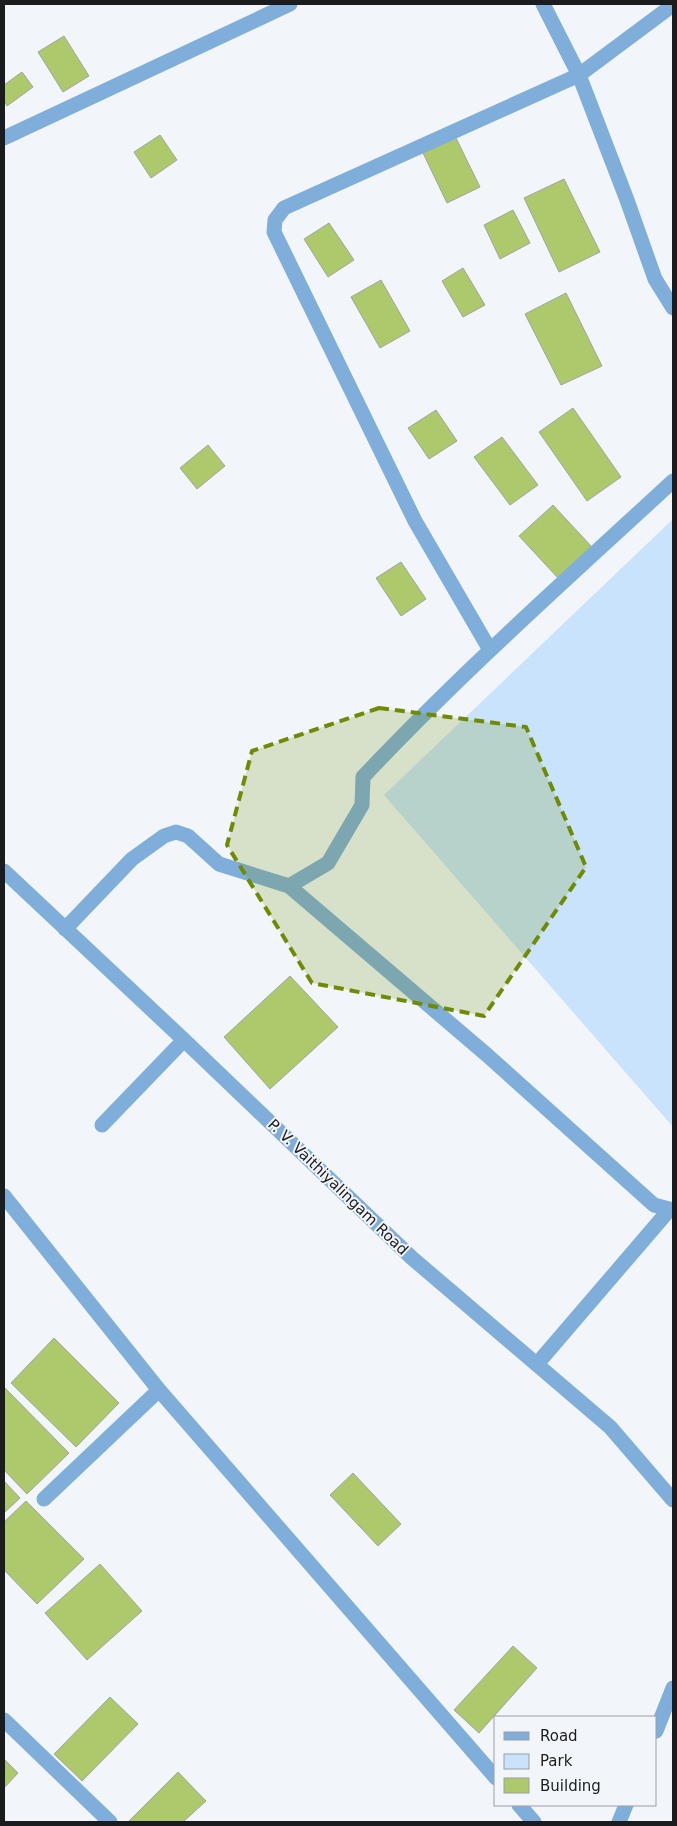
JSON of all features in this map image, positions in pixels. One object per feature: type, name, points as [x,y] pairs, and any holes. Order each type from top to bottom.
[{"type":"street","points":[[4,138],[290,4]]},
{"type":"street","points":[[543,4],[580,75],[655,279],[673,308]]},
{"type":"street","points":[[490,650],[415,521],[274,232],[275,220],[284,208],[580,75],[673,5]]},
{"type":"street","points":[[289,886],[328,863],[362,805],[363,777],[418,719],[490,650],[673,481]]},
{"type":"street","points":[[65,929],[132,859],[164,836],[176,832],[188,836],[219,864],[289,886],[487,1055],[654,1205],[672,1210],[537,1364]]},
{"type":"street","name":"P. V. Vaithiyalingam Road","points":[[4,871],[412,1258],[610,1427],[673,1500]]},
{"type":"street","points":[[102,1125],[184,1040]]},
{"type":"street","points":[[4,1196],[159,1390],[494,1776]]},
{"type":"street","points":[[44,1499],[159,1390]]},
{"type":"street","points":[[657,1728],[673,1688]]},
{"type":"street","points":[[4,1720],[110,1822]]},
{"type":"street","points":[[619,1822],[626,1806]]},
{"type":"highlighted area","points":[[379,708],[526,727],[586,867],[484,1016],[312,983],[227,845],[252,751]]},
{"type":"green space","points":[[673,519],[673,1127],[384,795]]},
{"type":"building","points":[[64,36],[89,76],[63,92],[38,52]]},
{"type":"building","points":[[22,72],[33,87],[7,106],[4,101],[4,85]]},
{"type":"building","points":[[160,135],[177,160],[151,178],[134,152]]},
{"type":"building","points":[[456,138],[480,187],[447,203],[423,153]]},
{"type":"building","points":[[564,179],[600,252],[559,272],[524,198]]},
{"type":"building","points":[[513,210],[530,243],[500,259],[484,225]]},
{"type":"building","points":[[329,223],[354,260],[328,277],[304,239]]},
{"type":"building","points":[[463,268],[485,305],[463,317],[442,281]]},
{"type":"building","points":[[381,280],[410,331],[380,348],[351,297]]},
{"type":"building","points":[[566,293],[602,366],[561,385],[525,314]]},
{"type":"building","points":[[573,408],[621,477],[587,501],[539,432]]},
{"type":"building","points":[[436,410],[457,441],[429,459],[408,428]]},
{"type":"building","points":[[502,437],[538,485],[510,505],[474,457]]},
{"type":"building","points":[[208,445],[225,466],[197,489],[180,468]]},
{"type":"building","points":[[553,505],[592,547],[558,578],[519,536]]},
{"type":"building","points":[[401,562],[426,599],[401,616],[376,578]]},
{"type":"building","points":[[290,976],[338,1027],[270,1089],[224,1037]]},
{"type":"building","points":[[54,1338],[119,1403],[76,1447],[11,1383]]},
{"type":"building","points":[[4,1387],[69,1453],[27,1494],[4,1470]]},
{"type":"building","points":[[353,1473],[401,1524],[378,1546],[330,1495]]},
{"type":"building","points":[[4,1481],[20,1498],[4,1513]]},
{"type":"building","points":[[26,1501],[84,1559],[37,1604],[4,1570],[4,1522]]},
{"type":"building","points":[[100,1564],[142,1611],[87,1660],[45,1613]]},
{"type":"building","points":[[513,1646],[537,1668],[479,1733],[454,1710]]},
{"type":"building","points":[[110,1697],[138,1724],[82,1781],[54,1754]]},
{"type":"building","points":[[4,1759],[18,1773],[4,1788]]},
{"type":"building","points":[[178,1772],[206,1801],[183,1822],[128,1822]]}]
